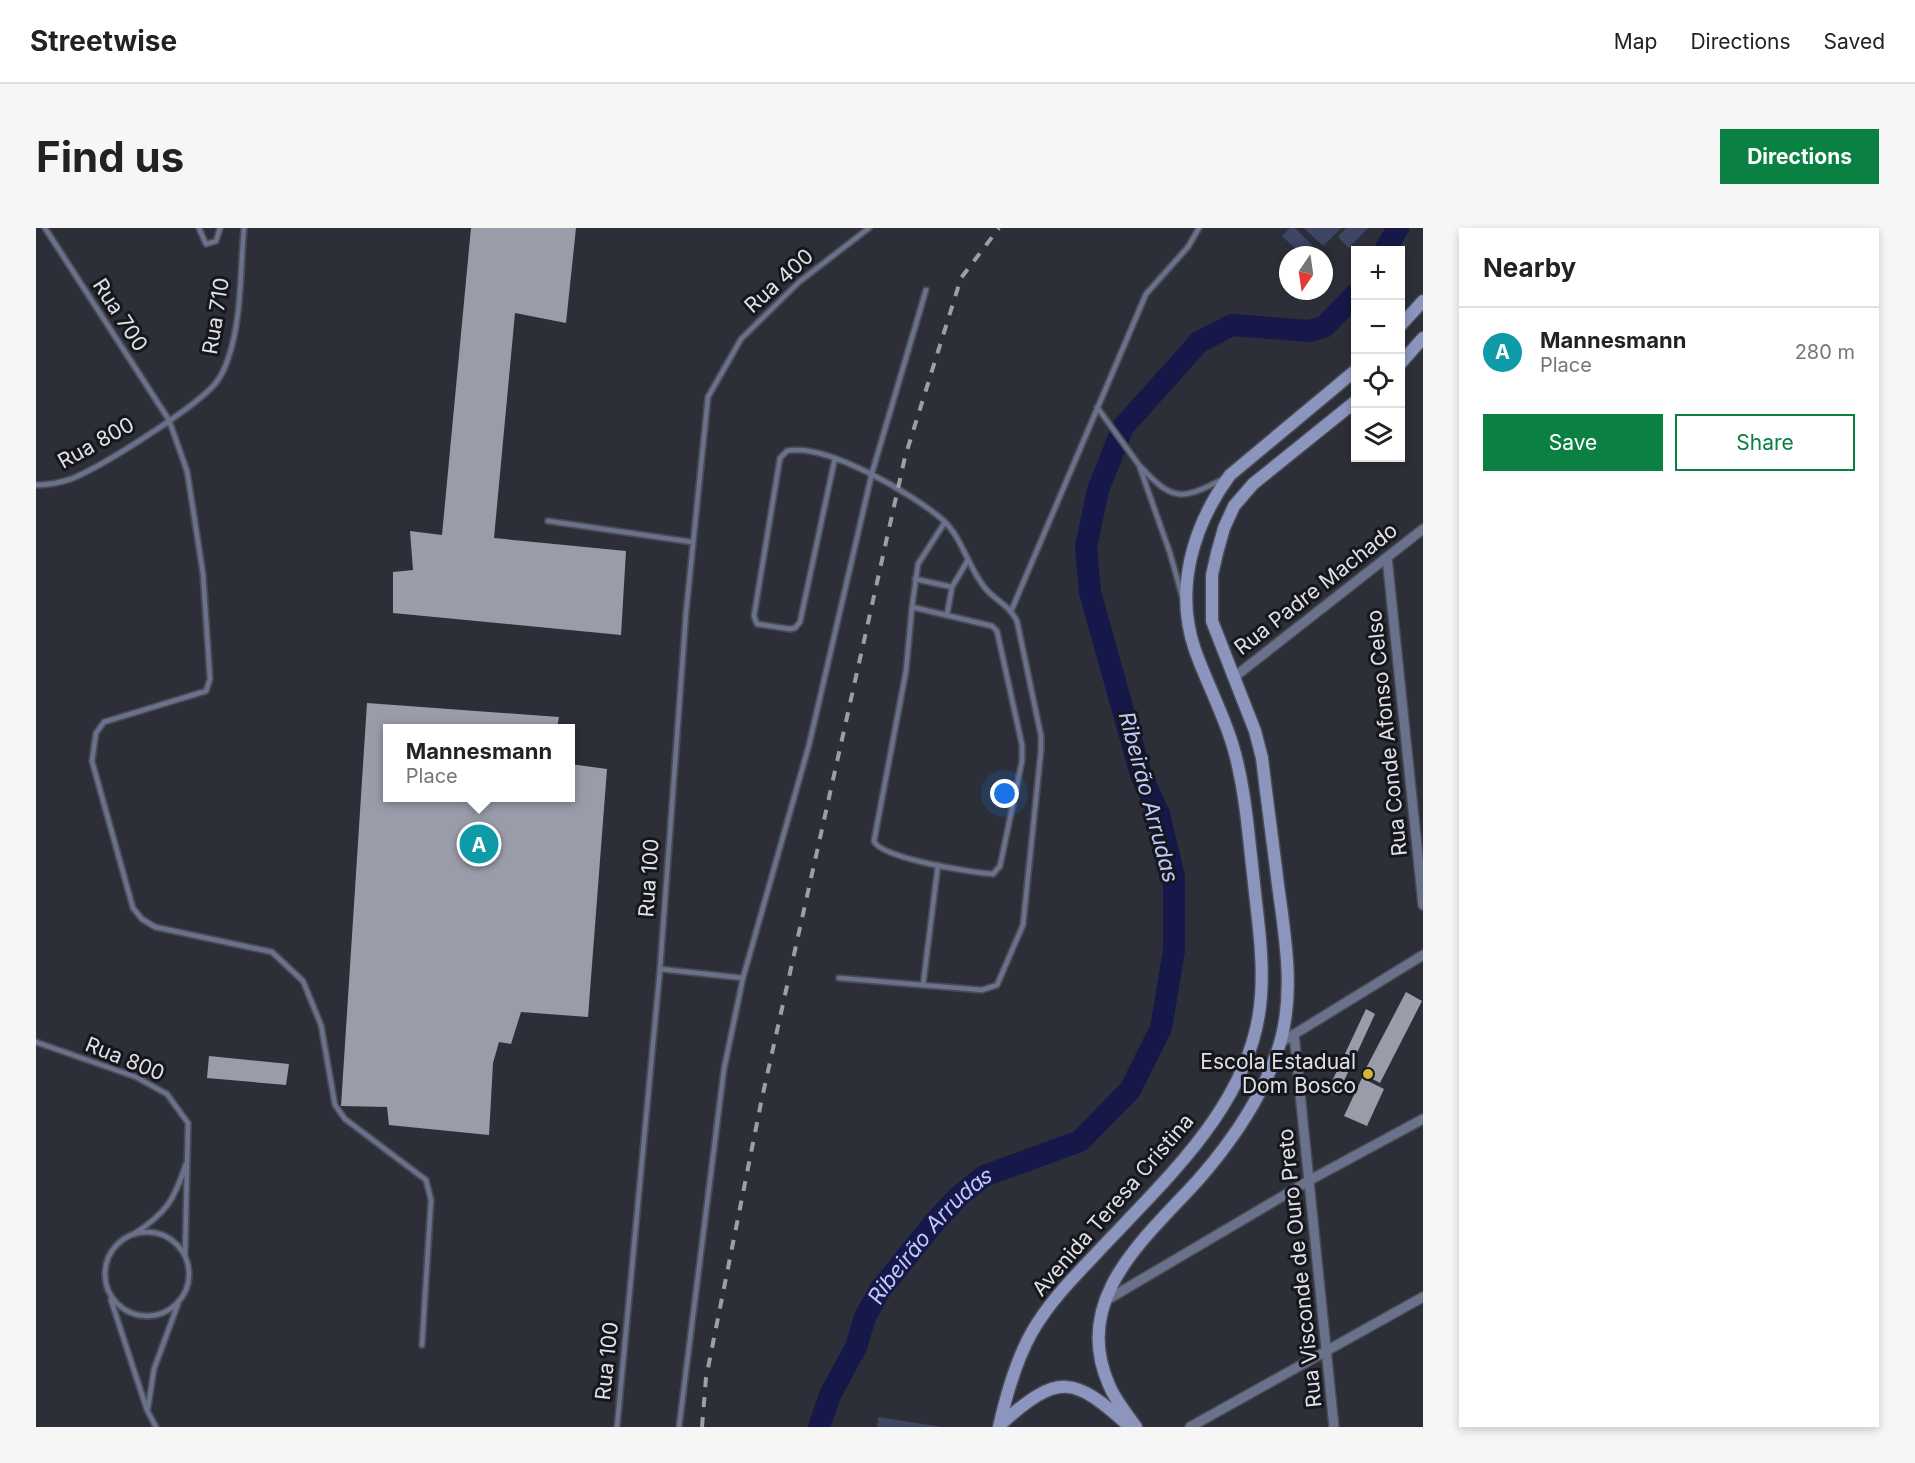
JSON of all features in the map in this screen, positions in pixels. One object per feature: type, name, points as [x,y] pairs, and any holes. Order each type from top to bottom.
[{"type":"main road","points":[[1405,321],[1423,301]]},
{"type":"main road","points":[[1405,359],[1423,338]]},
{"type":"main road","name":"Avenida Teresa Cristina","points":[[999,1426],[1012,1381],[1032,1333],[1058,1294],[1189,1152],[1230,1095],[1255,1040],[1261,997],[1262,954],[1244,798],[1232,744],[1194,647],[1185,608],[1188,576],[1195,539],[1214,496],[1230,475],[1351,374]]},
{"type":"main road","points":[[1136,1427],[1109,1386],[1102,1362],[1099,1338],[1105,1301],[1128,1256],[1230,1141],[1254,1104],[1280,1042],[1286,1000],[1287,955],[1262,758],[1255,731],[1220,648],[1211,614],[1212,575],[1224,528],[1234,506],[1253,484],[1351,405]]},
{"type":"main road","points":[[999,1426],[1029,1398],[1054,1387],[1079,1389],[1096,1397],[1130,1427]]},
{"type":"street","name":"Rua Padre Machado","points":[[1233,678],[1423,529]]},
{"type":"street","name":"Rua Conde Afonso Celso","points":[[1388,557],[1423,905]]},
{"type":"street","points":[[1280,1042],[1423,955]]},
{"type":"street","name":"Rua Visconde de Ouro Preto","points":[[1294,1034],[1328,1349],[1334,1427]]},
{"type":"street","points":[[1105,1301],[1310,1180],[1423,1119]]},
{"type":"street","points":[[1190,1427],[1423,1297]]},
{"type":"lane","name":"Rua 700","points":[[45,228],[169,420],[187,471],[202,574],[210,679],[206,692],[104,722],[96,733],[92,761],[133,908],[142,920],[155,927],[272,952],[303,981],[318,1016],[334,1105],[345,1119],[426,1180],[431,1200],[422,1345]]},
{"type":"lane","points":[[199,228],[206,244],[216,241],[220,228]]},
{"type":"lane","name":"Rua 710","points":[[169,420],[218,381],[228,359],[234,334],[244,228]]},
{"type":"lane","name":"Rua 400","points":[[741,339],[799,282],[869,228]]},
{"type":"lane","points":[[1012,609],[1146,294],[1188,247],[1199,228]]},
{"type":"lane","points":[[679,1427],[724,1069],[743,978],[809,745],[872,473],[926,290]]},
{"type":"lane","name":"Rua 100","points":[[617,1427],[660,969],[675,741],[692,542],[708,397],[741,339]]},
{"type":"lane","points":[[1405,361],[1423,348]]},
{"type":"lane","points":[[1097,406],[1139,465],[1160,488],[1176,495],[1196,493],[1230,475]]},
{"type":"lane","name":"Rua 800","points":[[36,485],[52,485],[73,478],[106,461],[169,420]]},
{"type":"lane","points":[[835,458],[800,622],[795,628],[790,629],[757,624],[754,616],[780,458],[787,450],[797,448],[813,450],[835,458],[872,473],[945,522],[986,589],[1012,609],[1017,621],[1041,736],[1023,925],[997,985],[982,990],[839,978]]},
{"type":"lane","points":[[1139,465],[1170,553],[1185,608]]},
{"type":"lane","points":[[548,521],[692,542]]},
{"type":"lane","points":[[912,607],[996,627],[1022,745],[1022,761],[1000,866],[993,874],[938,865],[882,850],[874,841],[906,670],[912,607],[915,579],[922,553],[945,522]]},
{"type":"lane","points":[[947,615],[952,587],[968,560]]},
{"type":"lane","points":[[915,579],[952,587]]},
{"type":"lane","points":[[923,985],[938,865]]},
{"type":"lane","points":[[660,969],[743,978]]},
{"type":"lane","name":"Rua 800","points":[[36,1042],[136,1077],[167,1094],[188,1123],[185,1256]]},
{"type":"lane","name":"Rua 800","points":[[131,1236],[159,1217],[173,1201],[188,1159]]},
{"type":"lane","points":[[147,1410],[154,1369],[189,1280],[185,1256],[168,1238],[143,1233],[120,1242],[109,1258],[105,1277],[147,1410],[156,1427]]},
{"type":"lane","points":[[108,1290],[123,1309],[146,1316],[164,1313],[179,1303]]},
{"type":"shaded area","points":[[1290,228],[1295,228],[1312,245],[1293,246],[1282,236]]},
{"type":"shaded area","points":[[1304,228],[1341,228],[1323,246]]},
{"type":"shaded area","points":[[1346,228],[1368,228],[1349,248],[1338,237]]},
{"type":"shaded area","points":[[878,1417],[943,1427],[877,1427]]},
{"type":"building","points":[[471,228],[576,228],[566,323],[515,313],[494,538],[626,551],[621,635],[393,613],[393,572],[413,570],[410,531],[442,535]]},
{"type":"building","points":[[367,703],[559,717],[558,724],[383,724],[383,802],[575,802],[575,765],[607,769],[588,1017],[521,1012],[511,1044],[499,1042],[493,1063],[489,1135],[389,1125],[387,1107],[341,1106]]},
{"type":"building","points":[[1406,992],[1422,1001],[1380,1083],[1363,1074]]},
{"type":"building","points":[[1366,1009],[1375,1014],[1337,1096],[1327,1092]]},
{"type":"building","points":[[209,1056],[289,1064],[286,1085],[207,1078]]},
{"type":"building","points":[[1362,1078],[1384,1089],[1367,1126],[1344,1116]]},
{"type":"waterway","name":"Ribeirão Arrudas","points":[[1387,246],[1398,228]]},
{"type":"waterway","name":"Ribeirão Arrudas","points":[[819,1427],[830,1395],[856,1347],[865,1317],[880,1290],[934,1223],[959,1196],[984,1176],[1080,1141],[1130,1090],[1161,1028],[1174,951],[1174,877],[1159,814],[1141,775],[1090,592],[1086,547],[1098,490],[1123,427],[1199,342],[1232,325],[1309,331],[1324,327],[1351,299]]},
{"type":"railway","points":[[702,1427],[706,1378],[762,1098],[905,457],[961,278],[999,228]]},
{"type":"place","name":"Mannesmann","points":[[479,844]]},
{"type":"place","name":"Escola Estadual Dom Bosco","points":[[1368,1074]]}]
